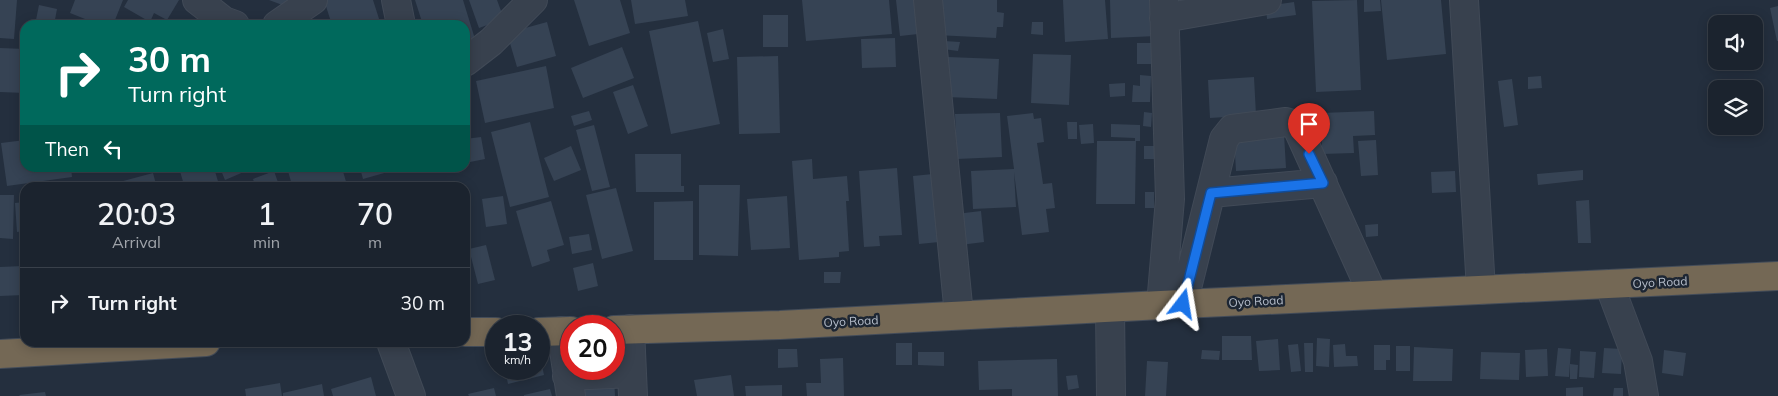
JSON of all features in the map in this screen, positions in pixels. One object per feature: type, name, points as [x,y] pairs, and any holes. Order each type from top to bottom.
[{"type":"highway","name":"Oyo Road","points":[[625,330],[780,325],[1172,304],[1778,276]]},
{"type":"highway","points":[[470,332],[485,332]]},
{"type":"highway","points":[[0,354],[120,347]]},
{"type":"street","points":[[197,0],[223,20]]},
{"type":"street","points":[[284,20],[313,0]]},
{"type":"street","points":[[396,0],[400,20]]},
{"type":"street","points":[[470,58],[491,42],[533,0]]},
{"type":"street","points":[[928,0],[959,315]]},
{"type":"street","points":[[1172,304],[1164,9],[1267,0]]},
{"type":"street","points":[[1464,0],[1481,290]]},
{"type":"street","points":[[1172,304],[1211,193],[1224,139],[1232,129],[1286,122],[1296,125],[1373,295]]},
{"type":"street","points":[[1211,193],[1323,183]]},
{"type":"street","points":[[1609,284],[1638,361],[1644,396]]},
{"type":"street","points":[[1110,308],[1111,396]]},
{"type":"street","points":[[557,331],[569,386],[632,385],[625,346]]},
{"type":"street","points":[[393,347],[411,396]]},
{"type":"building","points":[[0,0],[17,0],[14,39],[0,38]]},
{"type":"building","points":[[75,0],[123,0],[115,20],[88,20],[70,13]]},
{"type":"building","points":[[128,0],[179,0],[167,20],[154,13],[151,20],[147,20],[124,7]]},
{"type":"building","points":[[269,0],[296,0],[293,9]]},
{"type":"building","points":[[324,0],[373,0],[379,20],[330,20]]},
{"type":"building","points":[[415,0],[463,0],[469,20],[421,20]]},
{"type":"building","points":[[469,0],[497,0],[504,19],[479,28]]},
{"type":"building","points":[[574,0],[620,0],[630,33],[589,46]]},
{"type":"building","points":[[631,0],[685,0],[688,16],[635,24]]},
{"type":"building","points":[[802,0],[889,0],[892,34],[806,41]]},
{"type":"building","points":[[896,0],[917,0],[918,34],[900,36]]},
{"type":"building","points":[[937,0],[997,0],[997,12],[1004,13],[1003,27],[997,27],[996,38],[936,35]]},
{"type":"building","points":[[1063,0],[1105,0],[1108,39],[1065,42]]},
{"type":"building","points":[[1110,0],[1155,0],[1157,36],[1111,38]]},
{"type":"building","points":[[1357,0],[1361,90],[1316,92],[1312,1]]},
{"type":"building","points":[[1364,0],[1380,0],[1381,11],[1364,12]]},
{"type":"building","points":[[1381,0],[1441,0],[1446,54],[1387,60]]},
{"type":"building","points":[[1294,2],[1296,15],[1267,19],[1266,6]]},
{"type":"building","points":[[39,5],[57,9],[55,20],[36,20]]},
{"type":"building","points":[[1778,6],[1778,41],[1777,41],[1770,8]]},
{"type":"building","points":[[763,15],[788,15],[788,47],[763,47]]},
{"type":"building","points":[[698,21],[720,124],[671,134],[649,31]]},
{"type":"building","points":[[547,22],[556,56],[517,67],[507,33]]},
{"type":"building","points":[[1032,22],[1043,22],[1043,35],[1031,34]]},
{"type":"building","points":[[470,23],[475,39],[470,40]]},
{"type":"building","points":[[723,29],[729,59],[713,62],[707,33]]},
{"type":"building","points":[[895,38],[896,67],[862,68],[861,39]]},
{"type":"building","points":[[944,41],[960,42],[958,51],[943,49]]},
{"type":"building","points":[[1137,43],[1158,43],[1159,64],[1137,64]]},
{"type":"building","points":[[622,47],[634,78],[583,98],[571,68]]},
{"type":"building","points":[[0,48],[20,49],[20,93],[0,92]]},
{"type":"building","points":[[1033,54],[1071,55],[1069,105],[1031,103]]},
{"type":"building","points":[[778,56],[780,133],[739,134],[737,57]]},
{"type":"building","points":[[948,57],[999,59],[997,99],[946,97]]},
{"type":"building","points":[[546,66],[554,108],[485,123],[476,81]]},
{"type":"building","points":[[1140,75],[1151,76],[1150,102],[1132,102],[1133,85],[1140,86]]},
{"type":"building","points":[[1541,76],[1542,88],[1528,89],[1528,77]]},
{"type":"building","points":[[1254,77],[1256,115],[1210,118],[1208,80]]},
{"type":"building","points":[[1512,79],[1518,125],[1504,127],[1498,81]]},
{"type":"building","points":[[1125,83],[1125,96],[1110,97],[1109,84]]},
{"type":"building","points":[[633,85],[648,126],[628,134],[613,92]]},
{"type":"building","points":[[589,111],[592,120],[574,126],[571,116]]},
{"type":"building","points":[[1374,111],[1375,135],[1353,136],[1354,153],[1322,154],[1321,113]]},
{"type":"building","points":[[1144,112],[1152,113],[1151,127],[1143,126]]},
{"type":"building","points":[[1000,113],[1002,157],[957,159],[955,114]]},
{"type":"building","points":[[1033,113],[1034,119],[1041,118],[1044,142],[1037,143],[1043,184],[1052,183],[1055,208],[1046,209],[1049,232],[1022,235],[1014,172],[1016,207],[973,209],[971,171],[1014,169],[1007,116]]},
{"type":"building","points":[[530,122],[549,197],[510,207],[491,132]]},
{"type":"building","points":[[1067,122],[1077,122],[1077,139],[1068,139]]},
{"type":"building","points":[[1093,124],[1094,143],[1081,144],[1079,125]]},
{"type":"building","points":[[1111,124],[1140,125],[1140,141],[1135,141],[1135,138],[1111,137]]},
{"type":"building","points":[[594,125],[610,187],[592,191],[576,130]]},
{"type":"building","points":[[1284,134],[1286,168],[1236,171],[1234,137]]},
{"type":"building","points":[[481,137],[485,159],[470,162],[470,138]]},
{"type":"building","points":[[1376,140],[1378,175],[1361,176],[1358,141]]},
{"type":"building","points":[[20,141],[20,172],[71,172],[72,177],[36,182],[20,182],[20,184],[7,186],[1,143]]},
{"type":"building","points":[[1097,141],[1136,141],[1135,204],[1096,204]]},
{"type":"building","points":[[571,146],[581,170],[554,181],[544,158]]},
{"type":"building","points":[[1144,146],[1154,146],[1154,159],[1144,159]]},
{"type":"building","points":[[635,154],[681,154],[681,186],[684,186],[684,192],[636,192]]},
{"type":"building","points":[[812,159],[813,179],[847,176],[849,201],[846,201],[849,251],[839,252],[839,257],[799,260],[792,161]]},
{"type":"building","points":[[897,168],[902,235],[879,236],[880,246],[864,247],[859,171]]},
{"type":"building","points":[[1583,170],[1583,180],[1538,185],[1537,174]]},
{"type":"building","points":[[1455,171],[1456,192],[1432,193],[1431,172]]},
{"type":"building","points":[[180,172],[215,172],[218,182],[183,182]]},
{"type":"building","points":[[222,172],[244,172],[225,180]]},
{"type":"building","points":[[274,172],[278,182],[254,182],[253,179]]},
{"type":"building","points":[[288,172],[343,172],[346,182],[291,182]]},
{"type":"building","points":[[361,172],[388,172],[363,179]]},
{"type":"building","points":[[153,173],[155,182],[119,182]]},
{"type":"building","points":[[933,174],[939,242],[919,244],[913,176]]},
{"type":"building","points":[[699,185],[740,185],[738,256],[699,255]]},
{"type":"building","points":[[616,188],[633,251],[602,259],[586,195]]},
{"type":"building","points":[[1145,192],[1154,192],[1154,208],[1145,208]]},
{"type":"building","points":[[0,195],[14,195],[13,239],[0,238]]},
{"type":"building","points":[[503,196],[507,224],[486,227],[482,199]]},
{"type":"building","points":[[787,196],[790,248],[751,250],[747,199]]},
{"type":"building","points":[[1589,200],[1591,243],[1578,243],[1576,201]]},
{"type":"building","points":[[551,201],[564,245],[547,250],[550,261],[532,267],[516,211]]},
{"type":"building","points":[[693,201],[693,260],[654,260],[654,202]]},
{"type":"building","points":[[20,202],[20,232],[17,232],[15,203]]},
{"type":"building","points":[[981,211],[984,242],[960,245],[956,214]]},
{"type":"building","points":[[1378,224],[1378,236],[1366,237],[1365,225]]},
{"type":"building","points":[[589,234],[592,250],[572,254],[569,237]]},
{"type":"building","points":[[486,245],[495,280],[478,284],[470,249]]},
{"type":"building","points":[[593,263],[598,286],[578,291],[573,268]]},
{"type":"building","points":[[20,266],[20,295],[0,296],[0,267]]},
{"type":"building","points":[[824,272],[841,272],[840,283],[824,283]]},
{"type":"building","points":[[1222,336],[1251,336],[1252,360],[1222,360]]},
{"type":"building","points":[[1317,338],[1330,339],[1329,367],[1316,366]]},
{"type":"building","points":[[1278,339],[1280,370],[1259,371],[1256,341]]},
{"type":"building","points":[[896,343],[912,343],[912,365],[896,365]]},
{"type":"building","points":[[1304,343],[1313,343],[1313,372],[1305,372]]},
{"type":"building","points":[[1298,344],[1301,371],[1291,372],[1288,345]]},
{"type":"building","points":[[1345,344],[1346,356],[1357,356],[1358,366],[1334,367],[1333,345]]},
{"type":"building","points":[[1374,345],[1390,345],[1390,360],[1386,360],[1386,370],[1374,370]]},
{"type":"building","points":[[1396,346],[1410,346],[1410,371],[1396,371]]},
{"type":"building","points":[[1414,347],[1453,349],[1452,381],[1413,381]]},
{"type":"building","points":[[1558,348],[1571,349],[1569,377],[1555,376]]},
{"type":"building","points":[[1604,348],[1622,349],[1621,374],[1602,373]]},
{"type":"building","points":[[778,349],[797,349],[798,367],[778,368]]},
{"type":"building","points":[[1547,349],[1548,376],[1526,377],[1525,350]]},
{"type":"building","points":[[1202,350],[1220,351],[1219,360],[1201,359]]},
{"type":"building","points":[[1664,350],[1686,353],[1683,376],[1662,373]]},
{"type":"building","points":[[1580,351],[1596,352],[1594,378],[1579,377]]},
{"type":"building","points":[[918,352],[944,352],[944,366],[918,365]]},
{"type":"building","points":[[1481,352],[1520,353],[1519,380],[1480,379]]},
{"type":"building","points":[[843,358],[844,396],[807,396],[806,383],[821,383],[820,359]]},
{"type":"building","points":[[1057,359],[1058,396],[1012,396],[1012,389],[979,390],[978,361]]},
{"type":"building","points":[[1147,361],[1168,362],[1166,396],[1145,396]]},
{"type":"building","points":[[1570,364],[1578,365],[1577,379],[1570,379]]},
{"type":"building","points":[[731,375],[734,396],[697,396],[694,380]]},
{"type":"building","points":[[1077,375],[1079,388],[1068,390],[1066,376]]},
{"type":"building","points":[[371,377],[376,396],[333,396],[331,389]]},
{"type":"building","points":[[507,380],[524,380],[508,384]]},
{"type":"building","points":[[577,380],[614,380],[615,396],[578,396]]},
{"type":"building","points":[[280,383],[282,396],[246,396],[245,389]]},
{"type":"building","points":[[322,384],[324,396],[283,396],[283,393]]},
{"type":"building","points":[[782,385],[782,396],[746,396],[745,386]]},
{"type":"building","points":[[1583,387],[1583,396],[1566,396],[1566,388]]},
{"type":"building","points":[[494,388],[496,396],[469,396],[468,394]]},
{"type":"building","points":[[1614,388],[1623,388],[1623,396],[1613,396]]},
{"type":"building","points":[[550,389],[552,396],[524,396],[524,395]]},
{"type":"building","points":[[45,392],[46,396],[19,395]]},
{"type":"route","points":[[1183,304],[1211,193],[1323,183],[1309,154]]}]
